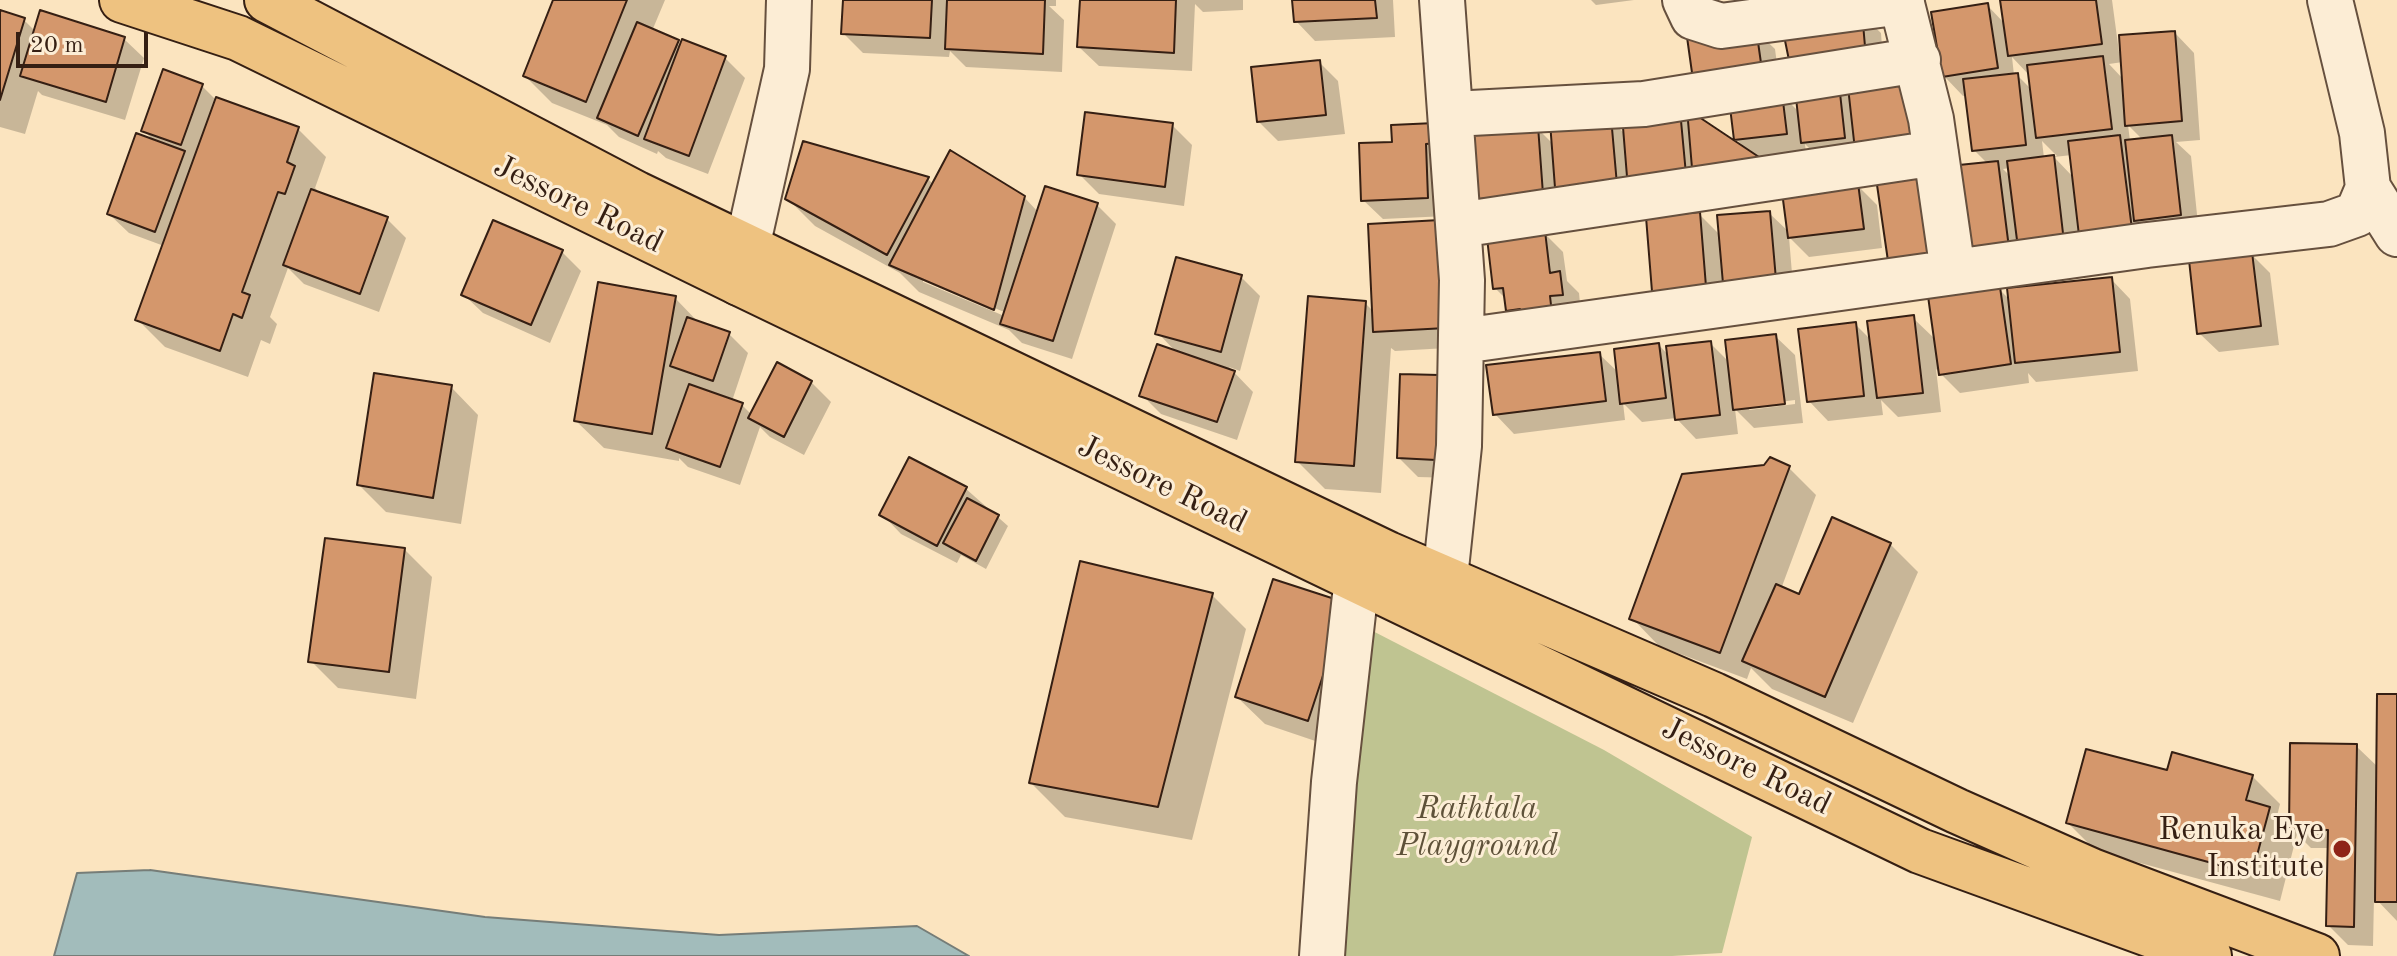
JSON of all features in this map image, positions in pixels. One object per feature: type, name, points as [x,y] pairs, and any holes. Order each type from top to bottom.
[{"type":"highway","name":"Jessore Road","points":[[122,0],[238,38],[743,264],[1357,578],[1920,851],[2209,956]]},
{"type":"highway","points":[[267,0],[637,194],[743,264],[1701,689],[1957,811],[2092,871],[2317,956]]},
{"type":"street","points":[[743,264],[785,84],[790,37],[789,0]]},
{"type":"street","points":[[1442,0],[1459,225],[1462,341],[1459,446],[1445,578]]},
{"type":"street","points":[[1685,0],[1693,17],[1721,26],[1902,1],[1918,60],[1936,153],[1953,272]]},
{"type":"street","points":[[2330,0],[2362,133],[2368,188],[2397,234]]},
{"type":"street","points":[[1452,114],[1644,104],[1918,60]]},
{"type":"street","points":[[1459,225],[1936,153]]},
{"type":"street","points":[[1462,341],[1953,272],[2329,224],[2357,214],[2368,188]]},
{"type":"street","points":[[1322,956],[1334,782],[1357,578]]},
{"type":"green space","name":"Rathtala Playground","points":[[1363,626],[1604,750],[1752,837],[1722,953],[1672,956],[1341,956]]},
{"type":"water","points":[[150,870],[485,917],[719,935],[917,926],[969,956],[54,956],[77,873]]},
{"type":"building","points":[[553,0],[627,0],[586,102],[523,76]]},
{"type":"building","points":[[843,0],[932,0],[930,38],[841,34]]},
{"type":"building","points":[[947,0],[1045,0],[1043,54],[945,49]]},
{"type":"building","points":[[1080,0],[1176,0],[1174,53],[1077,47]]},
{"type":"building","points":[[1292,0],[1375,0],[1377,18],[1294,22]]},
{"type":"building","points":[[2000,0],[2096,0],[2102,44],[2008,56]]},
{"type":"building","points":[[1988,3],[1998,68],[1942,77],[1931,12]]},
{"type":"building","points":[[0,10],[25,18],[0,100]]},
{"type":"building","points":[[40,10],[125,37],[106,102],[20,76]]},
{"type":"building","points":[[1862,12],[1866,58],[1791,70],[1781,21]]},
{"type":"building","points":[[637,22],[679,40],[638,136],[597,118]]},
{"type":"building","points":[[1756,28],[1763,77],[1694,87],[1687,37]]},
{"type":"building","points":[[2175,31],[2182,121],[2125,126],[2119,35]]},
{"type":"building","points":[[682,39],[726,56],[689,156],[644,139]]},
{"type":"building","points":[[2103,56],[2112,129],[2036,138],[2027,65]]},
{"type":"building","points":[[1320,60],[1326,115],[1257,122],[1251,67]]},
{"type":"building","points":[[163,69],[203,84],[181,145],[141,131]]},
{"type":"building","points":[[1910,70],[1920,150],[1856,159],[1847,78]]},
{"type":"building","points":[[2018,73],[2026,145],[1972,151],[1963,79]]},
{"type":"building","points":[[1839,84],[1845,138],[1801,143],[1795,89]]},
{"type":"building","points":[[1782,93],[1787,134],[1734,140],[1729,99]]},
{"type":"building","points":[[216,97],[299,127],[287,162],[295,166],[285,194],[278,192],[242,292],[250,295],[242,318],[233,314],[220,351],[135,320]]},
{"type":"building","points":[[1687,109],[1765,161],[1693,180]]},
{"type":"building","points":[[1680,110],[1687,185],[1628,189],[1622,115]]},
{"type":"building","points":[[1085,112],[1173,123],[1165,187],[1077,175]]},
{"type":"building","points":[[1611,117],[1618,196],[1556,201],[1550,122]]},
{"type":"building","points":[[1435,123],[1436,143],[1426,144],[1428,198],[1361,201],[1359,143],[1392,142],[1391,125]]},
{"type":"building","points":[[1538,126],[1543,194],[1467,200],[1461,132]]},
{"type":"building","points":[[136,133],[185,151],[155,232],[107,214]]},
{"type":"building","points":[[2120,135],[2133,237],[2080,244],[2068,141]]},
{"type":"building","points":[[2172,135],[2181,215],[2134,221],[2125,140]]},
{"type":"building","points":[[803,141],[929,177],[887,255],[785,199]]},
{"type":"building","points":[[950,150],[1025,196],[994,310],[889,265]]},
{"type":"building","points":[[2054,155],[2064,242],[2018,248],[2007,161]]},
{"type":"building","points":[[1998,161],[2009,248],[1961,248],[1949,166]]},
{"type":"building","points":[[1918,174],[1934,257],[1888,261],[1876,178]]},
{"type":"building","points":[[1858,183],[1864,229],[1788,238],[1782,192]]},
{"type":"building","points":[[1045,186],[1098,203],[1053,341],[1000,324]]},
{"type":"building","points":[[311,189],[388,217],[360,294],[283,265]]},
{"type":"building","points":[[1770,211],[1777,291],[1724,295],[1717,215]]},
{"type":"building","points":[[1700,212],[1707,299],[1653,304],[1646,217]]},
{"type":"building","points":[[493,220],[563,250],[531,325],[461,295]]},
{"type":"building","points":[[1440,220],[1446,328],[1373,332],[1368,224]]},
{"type":"building","points":[[1545,231],[1550,273],[1560,271],[1563,295],[1550,296],[1552,314],[1520,318],[1520,309],[1506,311],[1503,288],[1493,289],[1487,238]]},
{"type":"building","points":[[2252,252],[2261,326],[2197,334],[2189,260]]},
{"type":"building","points":[[1176,257],[1242,275],[1221,352],[1155,334]]},
{"type":"building","points":[[2112,277],[2120,352],[2015,363],[2007,288]]},
{"type":"building","points":[[598,282],[676,296],[652,434],[574,421]]},
{"type":"building","points":[[2000,287],[2011,364],[1939,375],[1928,296]]},
{"type":"building","points":[[1308,296],[1366,301],[1354,466],[1295,462]]},
{"type":"building","points":[[1914,315],[1923,393],[1877,398],[1867,321]]},
{"type":"building","points":[[687,317],[730,332],[713,381],[670,366]]},
{"type":"building","points":[[1856,322],[1864,396],[1807,402],[1798,329]]},
{"type":"building","points":[[1776,334],[1785,404],[1733,410],[1725,340]]},
{"type":"building","points":[[1711,341],[1720,415],[1675,420],[1666,346]]},
{"type":"building","points":[[1659,343],[1666,398],[1620,404],[1614,349]]},
{"type":"building","points":[[1157,344],[1235,371],[1217,422],[1139,396]]},
{"type":"building","points":[[1600,352],[1606,401],[1493,415],[1486,365]]},
{"type":"building","points":[[777,362],[812,381],[784,437],[748,418]]},
{"type":"building","points":[[374,373],[452,385],[433,498],[357,485]]},
{"type":"building","points":[[1400,374],[1439,375],[1436,460],[1397,458]]},
{"type":"building","points":[[689,384],[743,403],[720,467],[666,448]]},
{"type":"building","points":[[909,457],[967,487],[937,546],[879,515]]},
{"type":"building","points":[[1770,457],[1790,466],[1720,653],[1629,619],[1682,474],[1764,465]]},
{"type":"building","points":[[967,498],[999,515],[976,561],[943,543]]},
{"type":"building","points":[[1832,517],[1891,543],[1825,697],[1742,661],[1776,584],[1799,594]]},
{"type":"building","points":[[325,538],[405,548],[389,672],[308,662]]},
{"type":"building","points":[[1080,561],[1213,593],[1158,807],[1029,783]]},
{"type":"building","points":[[1273,579],[1347,603],[1308,721],[1235,697]]},
{"type":"building","points":[[2377,694],[2397,694],[2397,902],[2375,902]]},
{"type":"building","points":[[2290,743],[2357,744],[2354,927],[2326,926],[2328,830],[2289,829]]},
{"type":"building","points":[[2086,749],[2167,770],[2172,752],[2253,775],[2246,800],[2270,807],[2252,874],[2066,823]]},
{"type":"place","name":"Renuka Eye Institute","points":[[2342,849]]}]
